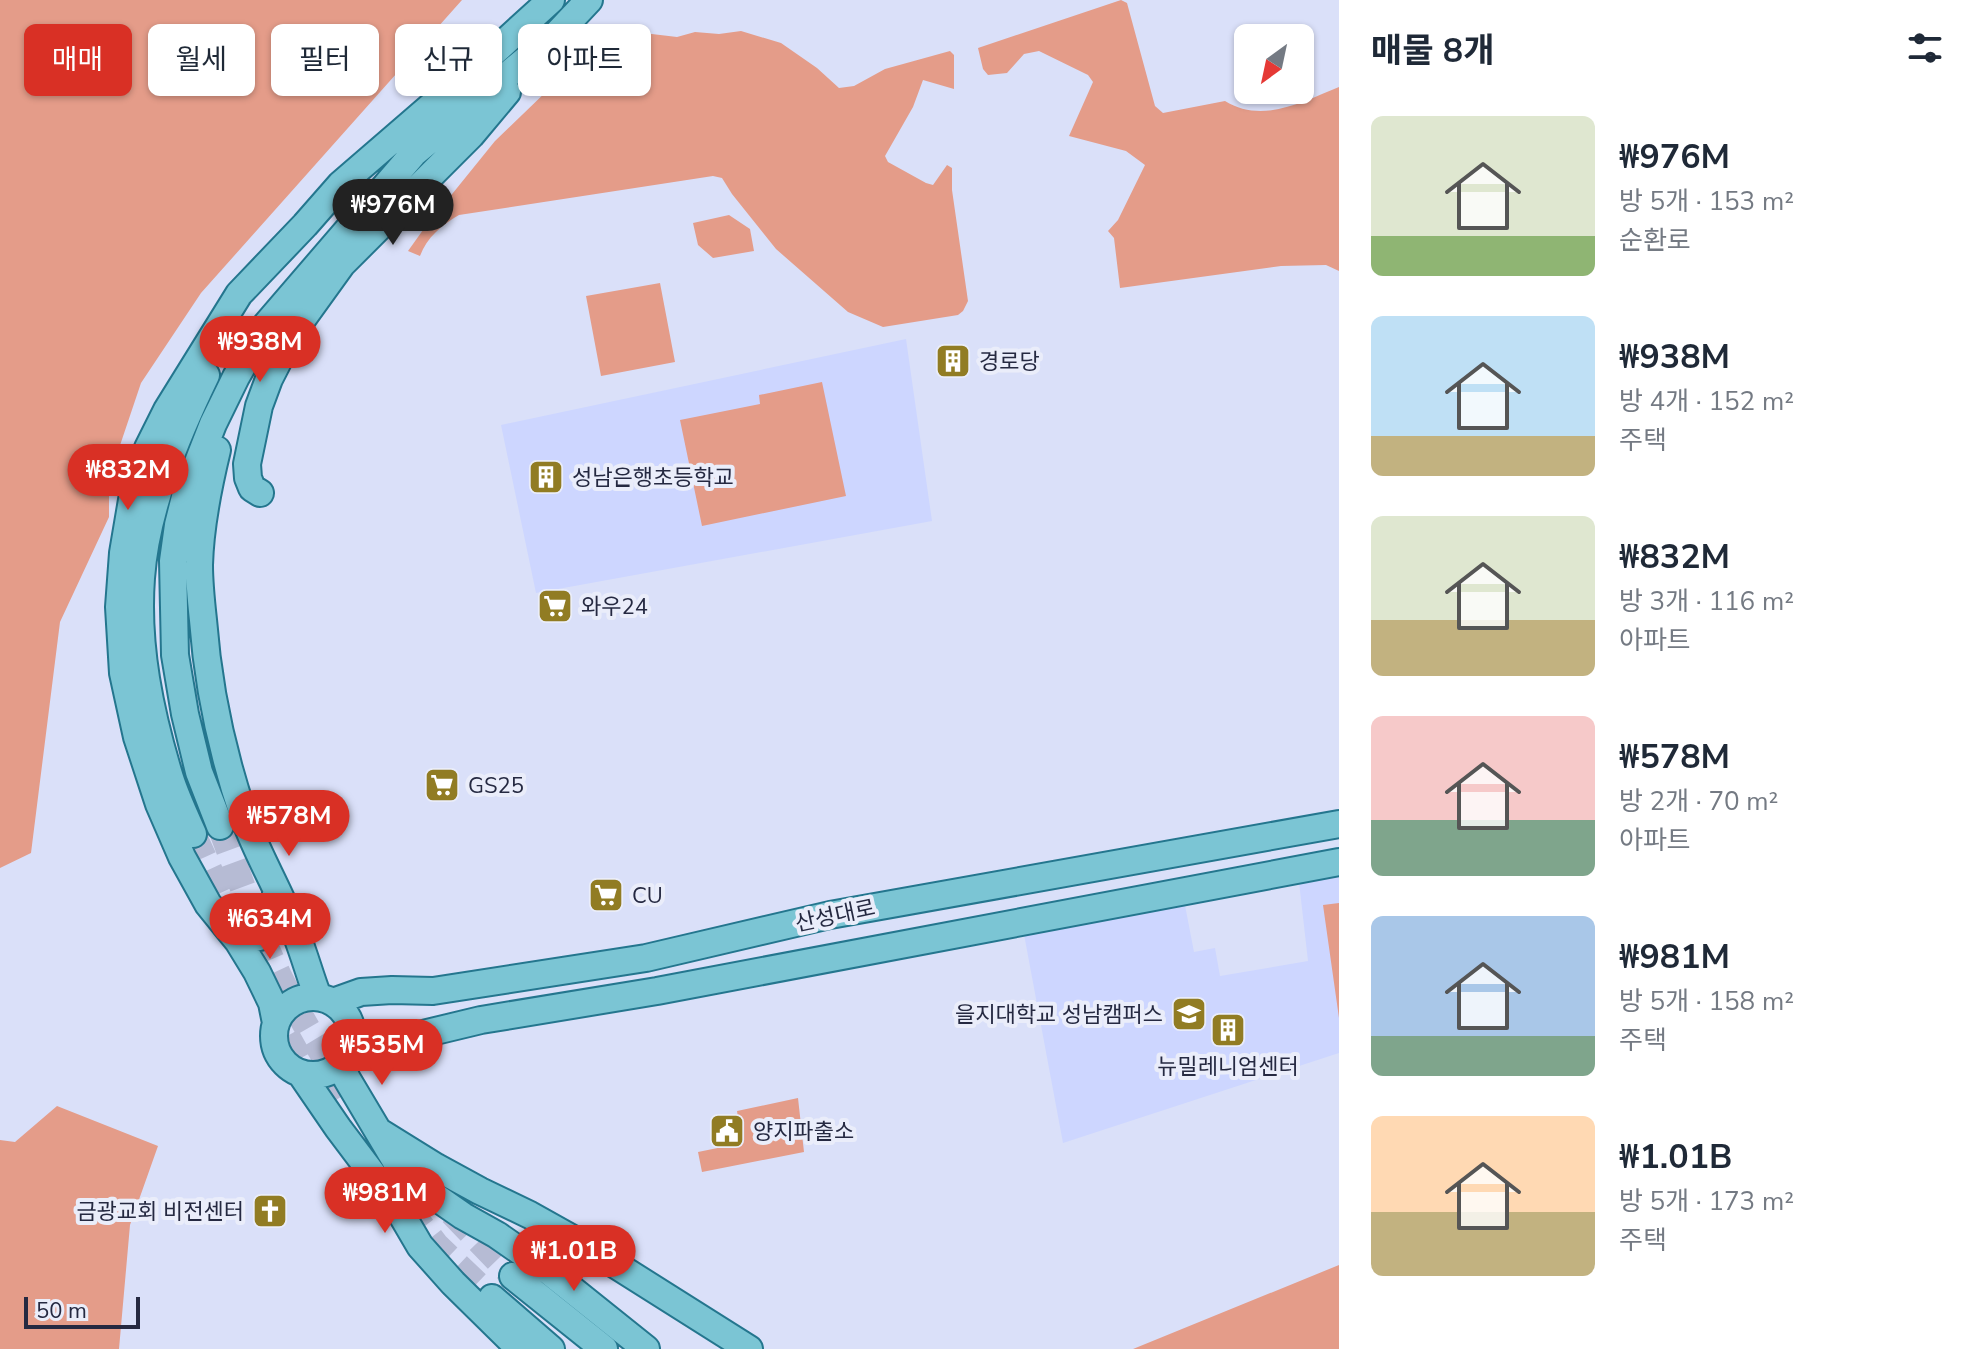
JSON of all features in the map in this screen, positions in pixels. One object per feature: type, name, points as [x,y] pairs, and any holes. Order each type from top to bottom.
[{"type":"main road","points":[[346,1055],[333,1070],[312,1076],[301,1074],[282,1061],[274,1041],[276,1023],[272,1003],[238,941],[208,904],[182,857],[159,804],[137,737],[123,673],[119,607],[123,553],[132,500],[148,448],[167,410],[239,294],[341,184],[551,0]]},
{"type":"main road","points":[[566,24],[589,0]]},
{"type":"main road","points":[[220,826],[199,772],[185,714],[175,655],[173,561],[186,493],[213,424],[266,325],[414,153],[518,66]]},
{"type":"main road","points":[[260,493],[252,488],[247,464],[259,406],[293,332],[342,264],[471,135],[518,79]]},
{"type":"main road","points":[[193,834],[170,780],[143,667],[141,576],[150,525],[167,464],[212,364],[241,315],[305,225]]},
{"type":"main road","points":[[228,392],[211,473],[199,568],[210,686],[245,820],[325,1000]]},
{"type":"main road","name":"산성대로","points":[[325,1000],[361,992],[433,991],[646,958],[845,912],[1339,824]]},
{"type":"main road","name":"산성대로","points":[[346,1055],[481,1020],[657,991],[1339,862]]},
{"type":"main road","points":[[208,904],[255,938],[266,936],[277,919],[275,890]]},
{"type":"main road","points":[[276,1023],[292,1003],[304,998],[325,1000],[343,1010],[352,1033],[346,1055],[347,1079],[397,1163],[417,1184],[550,1272],[646,1349]]},
{"type":"main road","points":[[301,1074],[396,1205],[420,1246],[520,1349]]},
{"type":"main road","points":[[378,1131],[436,1167],[589,1248],[749,1349]]},
{"type":"main road","points":[[429,1256],[422,1234],[430,1220],[447,1215],[472,1220]]},
{"type":"main road","points":[[513,1276],[604,1349]]},
{"type":"main road","points":[[492,1298],[551,1349]]},
{"type":"shaded area","points":[[0,0],[462,0],[441,24],[395,24],[395,75],[379,93],[379,24],[271,24],[271,96],[376,96],[201,293],[141,383],[109,478],[109,517],[60,622],[31,853],[0,868]]},
{"type":"shaded area","points":[[1121,0],[1127,3],[1155,106],[1163,113],[1225,101],[1239,108],[1268,111],[1296,104],[1314,104],[1314,97],[1339,87],[1339,271],[1326,265],[1281,266],[1120,288],[1114,238],[1108,231],[1118,220],[1145,165],[1126,151],[1069,136],[1093,82],[1088,75],[1039,51],[1024,54],[1007,73],[988,75],[983,69],[978,48]]},
{"type":"shaded area","points":[[741,31],[781,43],[839,88],[854,86],[885,69],[950,51],[954,55],[954,89],[923,80],[913,107],[885,156],[888,162],[933,185],[947,165],[952,168],[952,190],[968,301],[958,315],[883,327],[848,312],[776,249],[722,178],[713,176],[459,215],[436,232],[420,256],[408,251],[495,141],[542,96],[651,96],[651,34],[677,37],[695,32],[719,34]]},
{"type":"shaded area","points":[[729,215],[750,229],[754,251],[713,258],[698,245],[693,223]]},
{"type":"shaded area","points":[[660,283],[675,362],[601,376],[586,296]]},
{"type":"shaded area","points":[[906,339],[932,521],[536,593],[501,425]]},
{"type":"shaded area","points":[[822,382],[846,496],[702,526],[680,420],[760,404],[759,395]]},
{"type":"shaded area","name":"을지대학교 성남캠퍼스","points":[[1339,874],[1339,1053],[1063,1143],[1023,929],[1184,900],[1194,952],[1215,948],[1220,976],[1308,961],[1299,882]]},
{"type":"shaded area","points":[[1339,903],[1339,1018],[1323,905]]},
{"type":"shaded area","points":[[798,1098],[804,1152],[702,1172],[698,1152],[742,1143],[737,1111]]},
{"type":"shaded area","points":[[57,1106],[158,1146],[130,1225],[119,1349],[0,1349],[0,1140],[15,1142]]},
{"type":"shaded area","points":[[1339,1265],[1339,1349],[1133,1349]]},
{"type":"tunnel","points":[[220,826],[279,976],[347,1093]]},
{"type":"tunnel","points":[[193,834],[240,937]]},
{"type":"tunnel","points":[[270,1001],[317,1090]]},
{"type":"tunnel","points":[[407,1207],[436,1245],[492,1298]]},
{"type":"tunnel","points":[[452,1213],[513,1276]]},
{"type":"place","name":"경로당","points":[[953,361]]},
{"type":"place","name":"성남은행초등학교","points":[[546,477]]},
{"type":"place","name":"와우24","points":[[555,606]]},
{"type":"place","name":"GS25","points":[[442,785]]},
{"type":"place","name":"CU","points":[[606,895]]},
{"type":"place","name":"을지대학교 성남캠퍼스","points":[[1189,1014]]},
{"type":"place","name":"뉴밀레니엄센터","points":[[1228,1030]]},
{"type":"place","name":"양지파출소","points":[[727,1131]]},
{"type":"place","name":"금광교회 비전센터","points":[[270,1211]]}]
